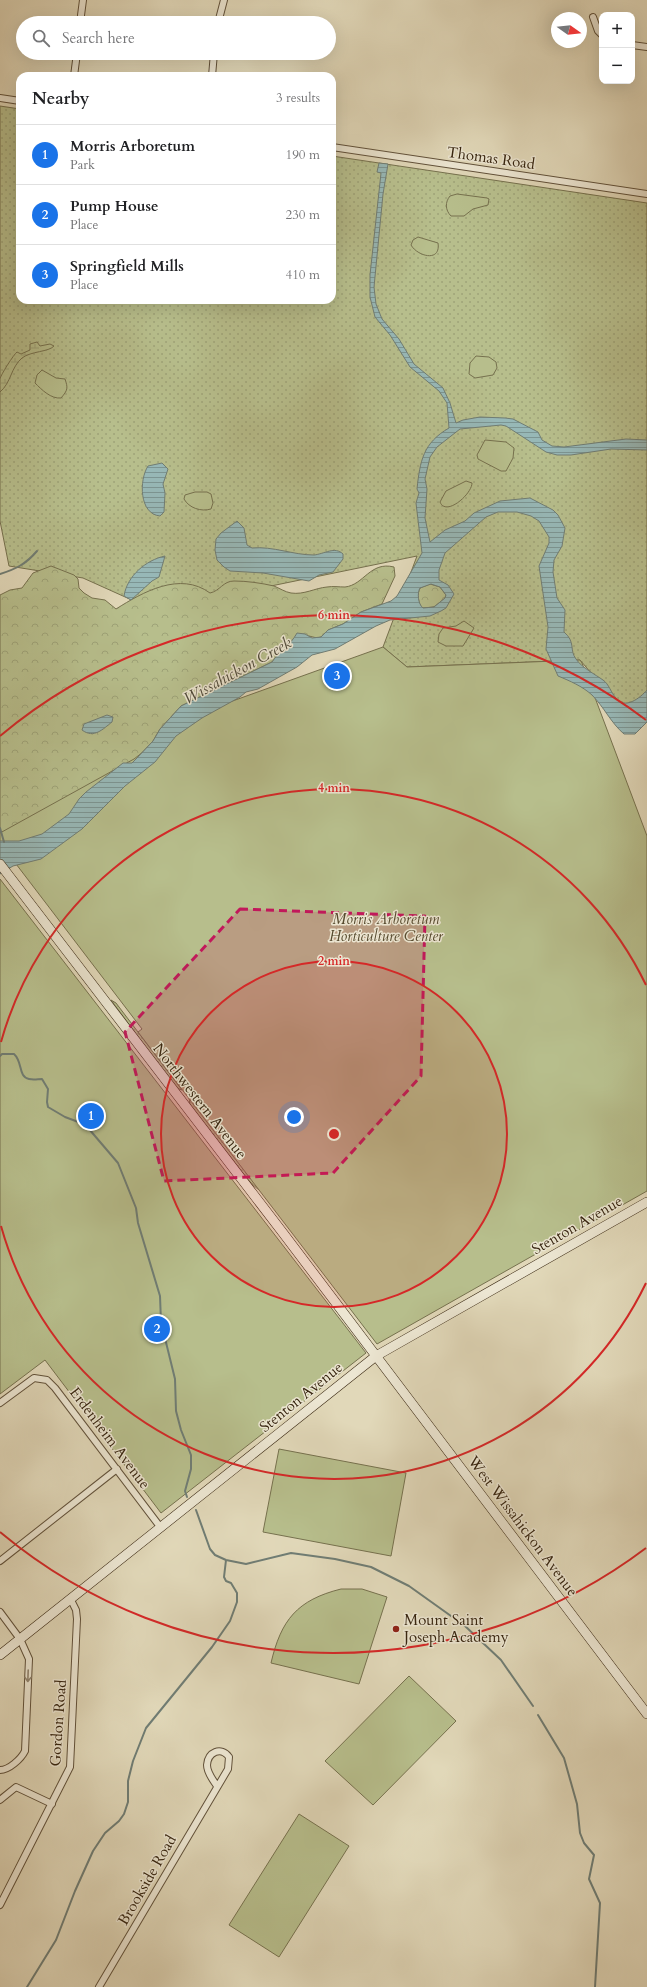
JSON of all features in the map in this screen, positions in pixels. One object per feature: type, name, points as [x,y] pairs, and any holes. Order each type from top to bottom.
[{"type":"street","points":[[81,16],[83,0]]},
{"type":"street","points":[[220,16],[224,0]]},
{"type":"street","points":[[593,16],[599,32]]},
{"type":"street","points":[[635,45],[647,47]]},
{"type":"street","points":[[75,72],[76,60]]},
{"type":"street","points":[[212,72],[213,60]]},
{"type":"street","points":[[0,98],[16,100]]},
{"type":"street","name":"Thomas Road","points":[[336,148],[647,194]]},
{"type":"street","name":"Northwestern Avenue","points":[[0,864],[376,1356]]},
{"type":"street","name":"Stenton Avenue","points":[[0,1656],[376,1356],[647,1202]]},
{"type":"street","name":"West Wissahickon Avenue","points":[[376,1356],[647,1714]]},
{"type":"street","name":"Erdenheim Avenue","points":[[0,1403],[30,1380],[38,1377],[42,1378],[55,1388],[161,1528]]},
{"type":"street","points":[[0,1561],[117,1469]]},
{"type":"street","name":"Gordon Road","points":[[0,1905],[68,1772],[71,1762],[77,1619],[76,1610],[71,1600]]},
{"type":"street","points":[[0,1612],[20,1639],[29,1663],[26,1748],[22,1756],[6,1769],[0,1770]]},
{"type":"street","name":"Brookside Road","points":[[99,1987],[228,1769],[230,1762],[226,1753],[221,1751],[216,1751],[212,1754],[207,1764],[210,1775],[217,1786]]},
{"type":"street","points":[[0,1800],[16,1787],[52,1804]]},
{"type":"highlighted area","points":[[240,909],[425,916],[421,1076],[333,1173],[164,1181],[125,1032]]},
{"type":"green space","points":[[0,106],[16,108],[16,304],[336,304],[336,157],[647,203],[647,716],[627,715],[580,660],[407,667],[383,647],[417,556],[154,610],[83,578],[9,566],[0,521]]},
{"type":"green space","points":[[457,194],[487,198],[489,199],[488,205],[473,209],[464,216],[451,216],[446,206],[447,201],[450,196]]},
{"type":"green space","points":[[418,237],[438,243],[436,253],[428,256],[414,249],[411,245],[413,240]]},
{"type":"green space","points":[[37,342],[40,346],[50,344],[54,346],[22,358],[15,366],[7,384],[0,392],[0,379],[13,357],[17,352],[21,354],[30,350],[30,344]]},
{"type":"green space","points":[[476,356],[489,357],[496,362],[497,368],[493,375],[475,378],[469,374],[470,363]]},
{"type":"green space","points":[[42,370],[56,378],[65,379],[67,389],[61,398],[50,396],[35,383],[37,375]]},
{"type":"green space","points":[[485,440],[506,442],[514,448],[513,458],[506,471],[501,471],[478,459],[477,455]]},
{"type":"green space","points":[[466,481],[472,483],[468,493],[453,505],[448,507],[443,506],[440,502],[446,491]]},
{"type":"green space","points":[[195,492],[207,492],[211,494],[213,503],[211,509],[203,510],[192,507],[186,502],[184,499],[185,495]]},
{"type":"green space","points":[[51,566],[74,575],[78,579],[79,588],[84,593],[92,598],[105,600],[116,609],[138,596],[162,586],[174,584],[186,584],[198,587],[210,593],[230,581],[244,581],[274,586],[287,592],[296,593],[352,585],[379,567],[394,567],[395,576],[382,604],[361,612],[343,624],[328,630],[321,637],[317,638],[309,636],[293,640],[272,662],[181,706],[160,729],[153,741],[136,759],[0,841],[0,595],[10,590],[22,588],[33,573]]},
{"type":"green space","points":[[430,584],[440,587],[446,595],[445,598],[434,607],[422,608],[418,595],[419,590],[420,588]]},
{"type":"green space","points":[[464,621],[474,628],[463,646],[446,646],[438,642],[439,634],[443,628],[456,626]]},
{"type":"green space","name":"Morris Arboretum Horticulture Center","points":[[383,647],[407,667],[580,660],[582,663],[647,836],[647,1191],[377,1344],[138,1032],[142,1029],[0,843],[0,833],[134,759],[188,717]]},
{"type":"green space","points":[[0,879],[366,1353],[161,1513],[45,1360],[0,1394]]},
{"type":"green space","points":[[111,1000],[116,1003],[182,1090],[176,1088]]},
{"type":"green space","points":[[189,1098],[264,1193],[256,1188],[237,1167],[190,1105]]},
{"type":"green space","points":[[279,1449],[406,1473],[391,1556],[263,1532]]},
{"type":"green space","points":[[341,1589],[362,1589],[387,1597],[359,1684],[271,1663],[280,1635],[293,1614],[313,1599]]},
{"type":"green space","points":[[409,1676],[456,1721],[373,1805],[325,1761]]},
{"type":"green space","points":[[299,1814],[349,1846],[279,1957],[229,1925]]},
{"type":"water","points":[[379,163],[388,164],[383,194],[374,287],[376,304],[382,319],[399,339],[414,364],[443,388],[450,403],[456,423],[463,420],[480,417],[513,419],[538,432],[542,440],[552,446],[564,447],[626,439],[647,440],[647,450],[611,449],[571,455],[557,455],[546,452],[506,426],[501,425],[460,429],[437,447],[430,457],[425,479],[427,489],[425,518],[430,542],[445,530],[465,521],[474,513],[500,501],[530,498],[553,510],[558,515],[565,528],[562,546],[554,560],[553,572],[557,598],[565,610],[564,632],[570,639],[574,656],[581,665],[605,682],[614,696],[624,703],[632,702],[647,690],[647,722],[635,734],[624,734],[615,725],[592,695],[580,686],[558,676],[546,649],[548,627],[539,566],[549,543],[549,537],[539,521],[531,516],[517,512],[498,512],[486,517],[445,553],[439,570],[439,580],[448,585],[454,594],[446,608],[430,616],[390,620],[376,626],[335,649],[312,655],[297,667],[258,689],[246,692],[240,697],[202,718],[176,736],[155,762],[125,786],[82,829],[41,859],[13,866],[0,874],[0,841],[19,841],[42,834],[69,814],[79,799],[86,792],[123,763],[132,763],[153,741],[160,729],[181,706],[272,662],[297,633],[305,634],[312,638],[321,637],[328,630],[343,624],[361,612],[391,601],[397,596],[422,553],[416,503],[419,493],[417,489],[420,470],[424,454],[428,447],[433,440],[449,428],[447,403],[439,391],[410,367],[390,335],[375,317],[370,297],[370,275],[381,173],[377,172]],"holes":[[[431,584],[440,587],[446,595],[445,598],[434,607],[423,608],[418,598],[420,588]]]},
{"type":"water","points":[[162,463],[168,469],[163,484],[165,493],[164,512],[160,516],[153,514],[148,509],[143,496],[142,487],[145,472],[148,466]]},
{"type":"water","points":[[237,521],[244,528],[247,545],[252,548],[268,548],[306,555],[336,551],[343,554],[343,559],[333,572],[319,575],[309,581],[263,573],[230,571],[217,560],[215,550],[216,539],[221,533]]},
{"type":"water","points":[[165,556],[159,577],[152,581],[131,600],[124,596],[129,582],[138,570],[151,561]]},
{"type":"water","points":[[107,715],[113,717],[112,722],[102,730],[90,734],[82,730],[84,724]]},
{"type":"waterway","points":[[0,574],[20,566],[37,551]]},
{"type":"waterway","points":[[0,828],[4,842]]},
{"type":"waterway","points":[[0,1056],[2,1054],[14,1054],[17,1057],[23,1075],[26,1078],[42,1079],[48,1089],[48,1107],[65,1117],[81,1123],[89,1129],[118,1163],[136,1208],[138,1223],[160,1296],[161,1322],[175,1379],[176,1411],[181,1430],[191,1455],[191,1469],[185,1491],[187,1497]]},
{"type":"waterway","points":[[196,1510],[210,1549],[215,1555],[226,1560],[246,1564],[291,1553],[335,1559],[371,1567],[409,1586],[465,1626],[501,1660],[533,1706]]},
{"type":"waterway","points":[[27,1987],[56,1940],[75,1891],[93,1851],[105,1833],[119,1821],[124,1814],[128,1802],[128,1781],[133,1761],[146,1728],[212,1647],[230,1621],[237,1602],[237,1593],[231,1583],[226,1581],[224,1577],[226,1560]]},
{"type":"waterway","points":[[538,1715],[564,1758],[577,1804],[580,1833],[584,1843],[594,1855],[589,1879],[600,1903],[595,1987]]},
{"type":"place","name":"Springfield Mills","points":[[337,676]]},
{"type":"place","name":"Morris Arboretum","points":[[91,1116]]},
{"type":"place","name":"Pump House","points":[[157,1329]]},
{"type":"place","name":"Mount Saint Joseph Academy","points":[[396,1629]]},
{"type":"water label","name":"Wissahickon Creek","points":[[237,670]]}]
